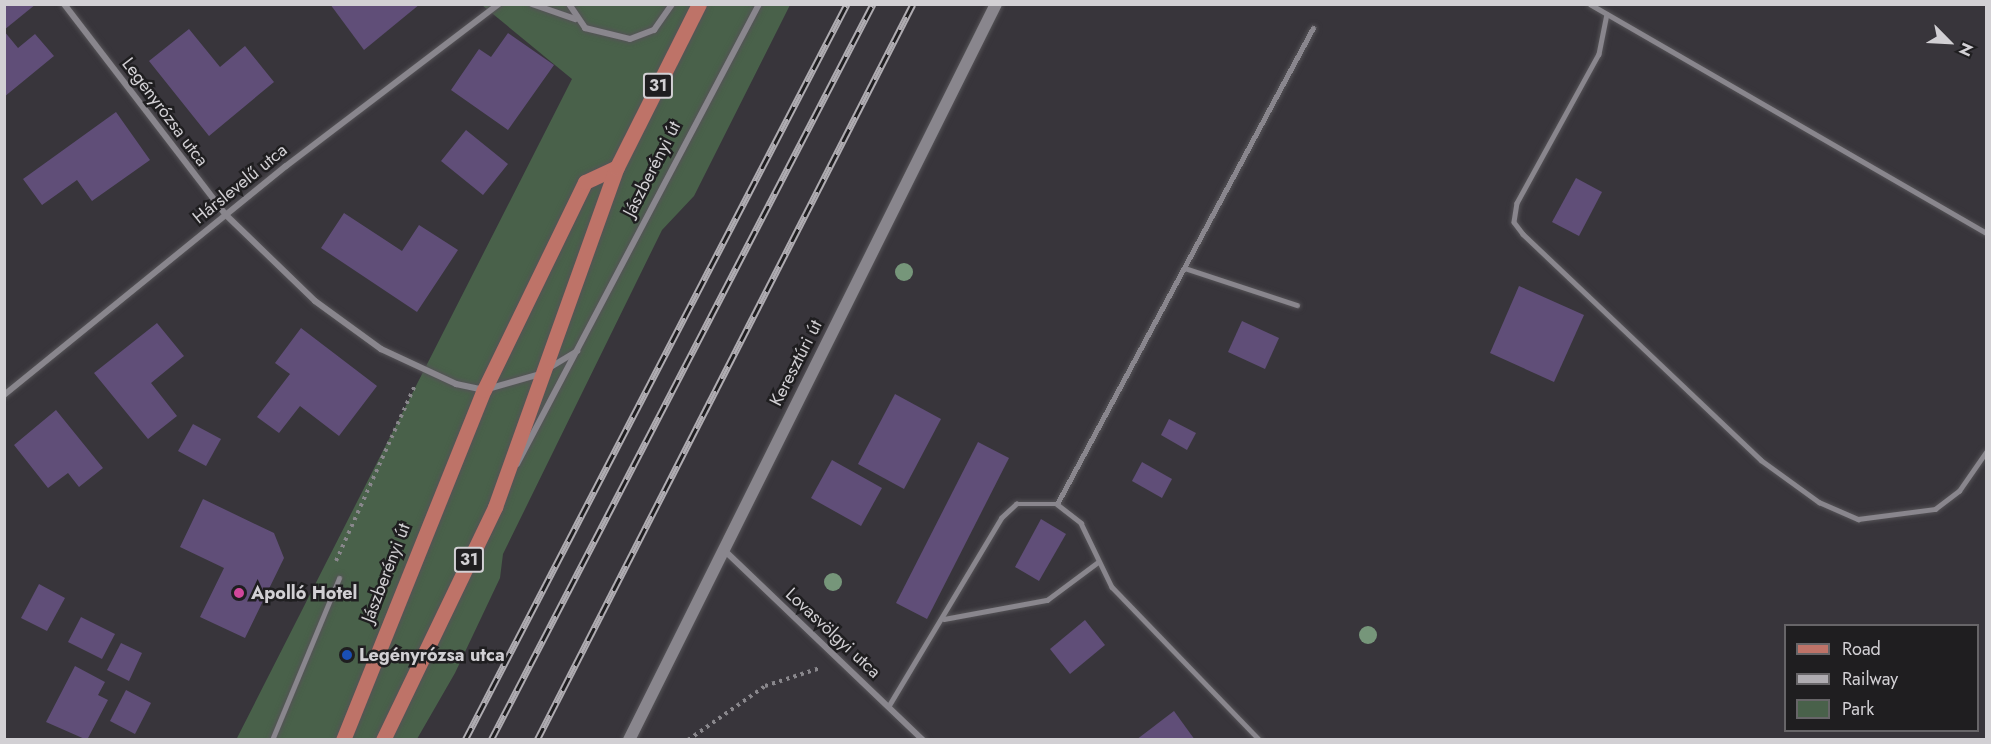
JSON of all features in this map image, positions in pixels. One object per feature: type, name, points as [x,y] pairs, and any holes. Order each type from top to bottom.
[{"type":"main road","name":"Jászberényi út","points":[[383,740],[495,507],[539,375],[617,167],[699,4]]},
{"type":"main road","name":"Keresztúri út","points":[[629,740],[996,4]]},
{"type":"main road","name":"Jászberényi út","points":[[343,740],[484,390],[585,182],[617,167]]},
{"type":"street","name":"Legényrózsa utca","points":[[64,4],[226,215],[315,301],[422,371],[484,390]]},
{"type":"street","name":"Hárslevelű utca","points":[[4,394],[226,215],[499,4]]},
{"type":"street","points":[[532,4],[576,19],[600,36],[630,39],[654,30],[672,4]]},
{"type":"street","points":[[569,4],[576,19]]},
{"type":"street","name":"Jászberényi út","points":[[495,507],[759,4]]},
{"type":"street","points":[[484,390],[539,375],[577,351]]},
{"type":"street","name":"Lovasvölgyi utca","points":[[723,549],[922,740]]},
{"type":"lane","points":[[1590,4],[1986,233]]},
{"type":"lane","points":[[1607,14],[1599,54],[1517,203],[1514,222],[1524,234],[1761,460],[1819,502],[1858,519],[1935,509],[1959,491],[1986,452]]},
{"type":"lane","points":[[1057,504],[1313,28]]},
{"type":"lane","points":[[1185,268],[1297,305]]},
{"type":"lane","points":[[888,706],[944,619],[1001,518],[1016,504],[1057,504],[1081,523],[1112,587],[1260,740]]},
{"type":"lane","points":[[944,619],[1047,600],[1098,562]]},
{"type":"lane","points":[[272,740],[339,578]]},
{"type":"path","points":[[339,578],[335,555],[422,371]]},
{"type":"path","points":[[688,740],[765,686],[841,661]]},
{"type":"green space","points":[[482,5],[790,5],[694,196],[662,230],[503,554],[500,578],[455,673],[417,739],[236,740],[572,79]]},
{"type":"building","points":[[4,4],[36,4],[4,30]]},
{"type":"building","points":[[330,4],[420,4],[364,50]]},
{"type":"building","points":[[189,29],[220,67],[245,46],[274,82],[209,136],[149,61]]},
{"type":"building","points":[[4,31],[18,48],[35,34],[54,56],[4,97]]},
{"type":"building","points":[[508,33],[554,65],[508,130],[451,90],[479,49],[491,57]]},
{"type":"building","points":[[116,112],[150,160],[92,201],[77,180],[42,205],[23,179]]},
{"type":"building","points":[[466,130],[508,164],[483,195],[441,161]]},
{"type":"building","points":[[1576,178],[1602,192],[1579,236],[1552,222]]},
{"type":"building","points":[[344,213],[402,251],[419,225],[458,250],[417,312],[321,248]]},
{"type":"building","points":[[1519,286],[1584,315],[1554,382],[1490,353]]},
{"type":"building","points":[[1242,321],[1279,338],[1265,369],[1228,352]]},
{"type":"building","points":[[157,323],[184,356],[151,383],[177,416],[148,439],[94,373]]},
{"type":"building","points":[[301,328],[377,386],[339,436],[300,406],[279,433],[257,417],[290,374],[275,363]]},
{"type":"building","points":[[895,394],[941,419],[904,489],[858,464]]},
{"type":"building","points":[[56,410],[103,468],[79,487],[68,473],[48,488],[14,445]]},
{"type":"building","points":[[1169,419],[1196,433],[1187,450],[1161,435]]},
{"type":"building","points":[[193,424],[221,439],[206,466],[178,451]]},
{"type":"building","points":[[978,442],[1009,458],[927,619],[896,603]]},
{"type":"building","points":[[832,460],[882,488],[861,526],[811,498]]},
{"type":"building","points":[[1142,462],[1172,479],[1162,498],[1132,481]]},
{"type":"building","name":"Apolló Hotel","points":[[203,499],[274,533],[284,558],[245,638],[200,617],[224,568],[180,547]]},
{"type":"building","points":[[1041,519],[1066,534],[1039,581],[1015,567]]},
{"type":"building","points":[[39,584],[65,598],[47,631],[21,618]]},
{"type":"building","points":[[81,617],[115,634],[102,659],[68,642]]},
{"type":"building","points":[[1085,620],[1105,645],[1070,674],[1050,649]]},
{"type":"building","points":[[121,643],[142,653],[129,681],[107,670]]},
{"type":"building","points":[[75,666],[105,682],[98,695],[108,700],[87,740],[46,722]]},
{"type":"building","points":[[126,690],[151,703],[135,734],[110,721]]},
{"type":"building","points":[[1174,711],[1195,740],[1136,740]]},
{"type":"railway","points":[[465,740],[847,4]]},
{"type":"railway","points":[[491,740],[873,4]]},
{"type":"railway","points":[[537,740],[913,4]]},
{"type":"place","name":"Apolló Hotel","points":[[239,593]]},
{"type":"place","name":"Legényrózsa utca","points":[[347,655]]}]
